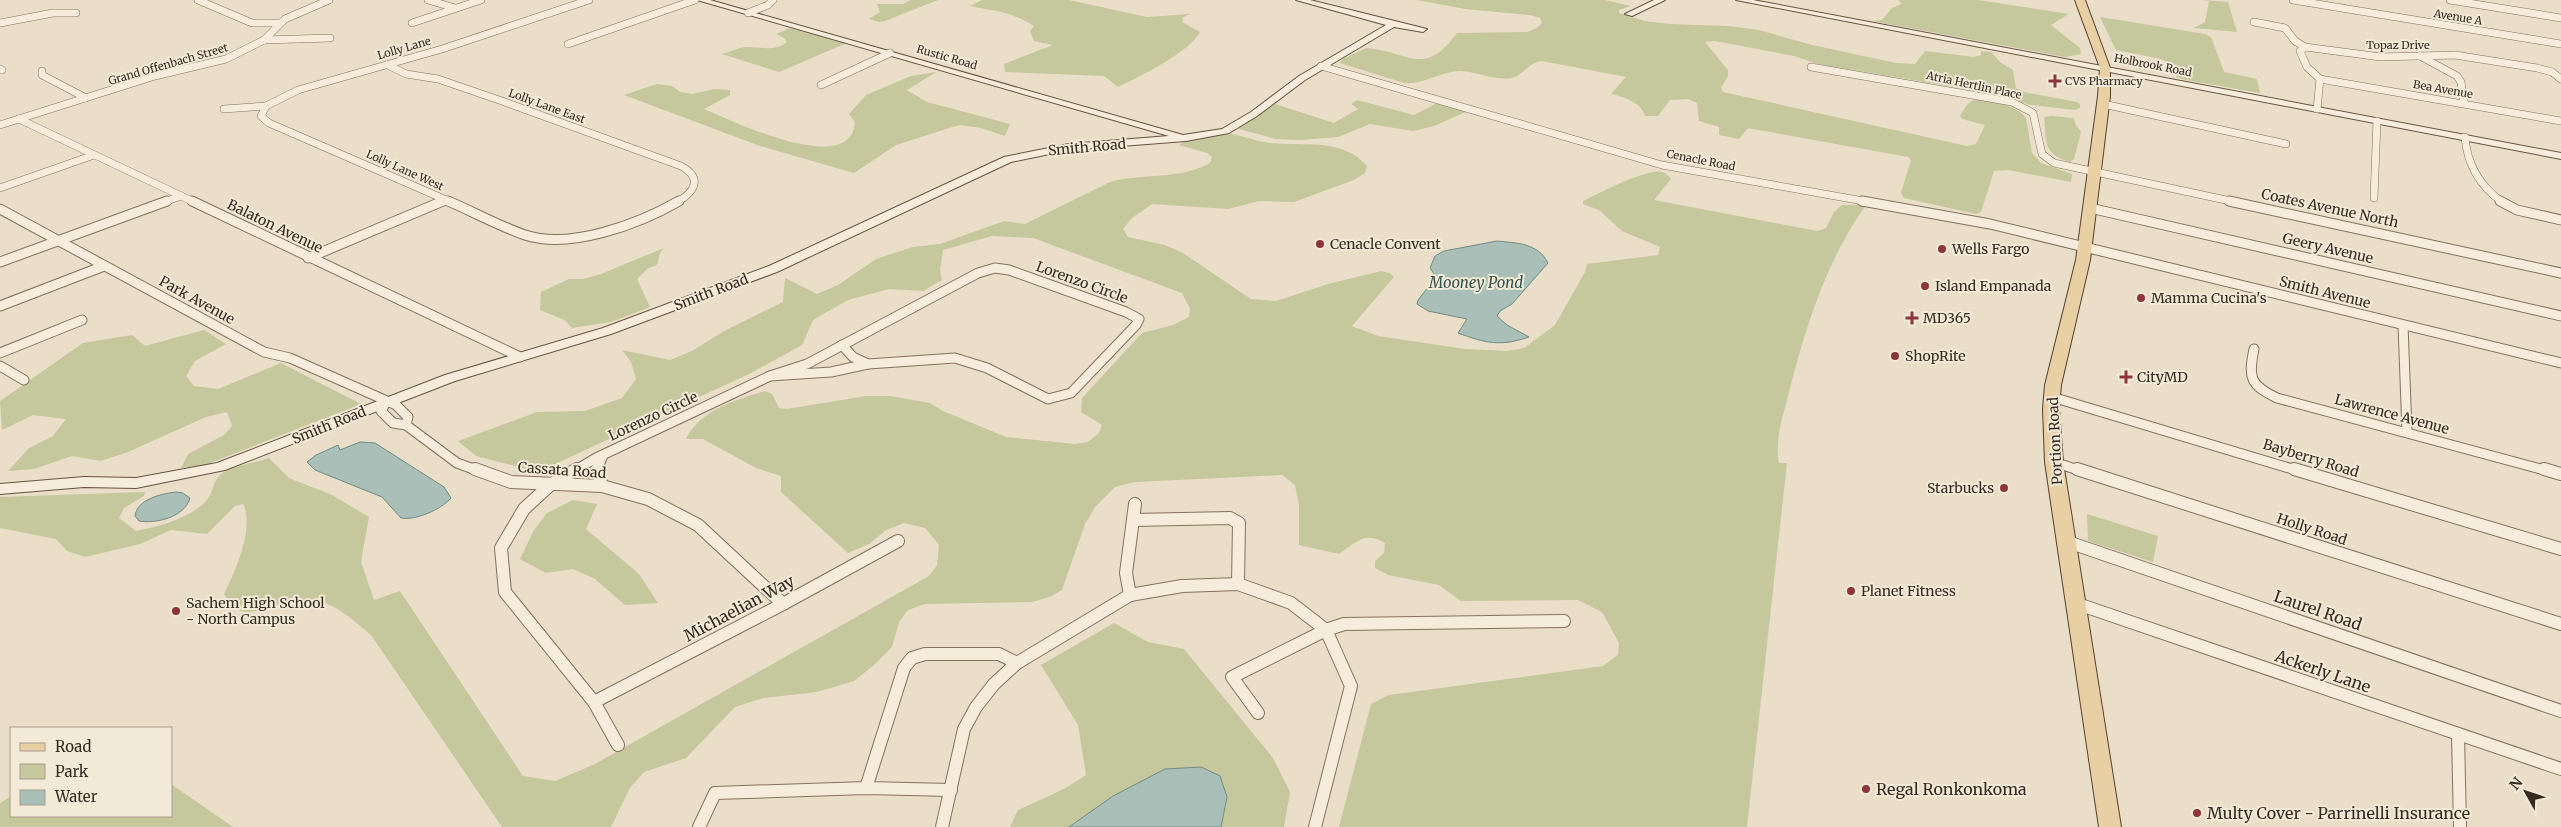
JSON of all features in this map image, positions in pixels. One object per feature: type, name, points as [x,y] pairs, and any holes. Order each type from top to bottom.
[{"type":"main road","name":"Portion Road","points":[[2080,0],[2105,68],[2103,104],[2079,280],[2052,397],[2054,462],[2074,603],[2110,827]]},
{"type":"street","points":[[198,0],[252,23],[279,23]]},
{"type":"street","points":[[428,0],[455,8]]},
{"type":"street","points":[[412,23],[482,0]]},
{"type":"street","name":"Lolly Lane","points":[[224,109],[266,106],[290,93],[442,49],[589,0]]},
{"type":"street","points":[[568,44],[695,0]]},
{"type":"street","name":"Rustic Road","points":[[701,0],[1186,138]]},
{"type":"street","points":[[748,13],[768,5],[773,0]]},
{"type":"street","points":[[1300,0],[1393,24],[1423,29]]},
{"type":"street","points":[[1629,14],[1661,0]]},
{"type":"street","name":"Holbrook Road","points":[[1740,0],[2561,156]]},
{"type":"street","name":"Avenue A","points":[[2293,0],[2561,44]]},
{"type":"street","points":[[2450,0],[2561,18]]},
{"type":"street","name":"Grand Offenbach Street","points":[[0,125],[155,76],[226,59],[264,40],[279,23],[303,10],[329,2]]},
{"type":"street","points":[[0,23],[47,13],[66,11],[76,13]]},
{"type":"street","points":[[2254,22],[2285,28],[2296,41],[2305,47],[2300,51],[2300,54],[2311,73],[2320,79],[2317,109]]},
{"type":"street","name":"Smith Road","points":[[0,489],[84,482],[136,484],[220,468],[450,378],[608,331],[773,269],[972,174],[1008,159],[1069,147],[1186,138],[1225,131],[1254,114],[1322,66],[1393,24]]},
{"type":"street","points":[[264,40],[330,38]]},
{"type":"street","name":"Topaz Drive","points":[[2305,47],[2372,56],[2447,54],[2473,57],[2545,70],[2561,79]]},
{"type":"street","points":[[821,84],[890,53]]},
{"type":"street","points":[[2420,56],[2458,76],[2461,82],[2464,103]]},
{"type":"street","name":"Lolly Lane East","points":[[388,65],[406,74],[438,79],[466,88],[681,166],[690,171],[694,177]]},
{"type":"street","name":"Cenacle Road","points":[[1322,66],[1662,165],[1990,224],[2083,247]]},
{"type":"street","name":"Atria Hertlin Place","points":[[1811,67],[2012,102],[2033,112],[2042,154],[2046,159],[2093,172]]},
{"type":"street","points":[[42,71],[42,76],[86,98]]},
{"type":"street","name":"Bea Avenue","points":[[2320,79],[2561,121]]},
{"type":"street","points":[[2103,104],[2286,144]]},
{"type":"street","name":"Lolly Lane West","points":[[266,106],[261,116],[269,123],[526,235],[555,239],[587,236],[662,210],[691,192],[694,177]]},
{"type":"street","name":"Balaton Avenue","points":[[19,119],[308,258],[520,357]]},
{"type":"street","points":[[2374,198],[2377,120]]},
{"type":"street","points":[[2465,138],[2468,163],[2499,203],[2521,212],[2559,220],[2561,228]]},
{"type":"street","points":[[0,188],[94,156]]},
{"type":"street","name":"Coates Avenue North","points":[[2093,172],[2561,273]]},
{"type":"street","points":[[0,262],[181,196]]},
{"type":"street","points":[[308,258],[445,200]]},
{"type":"street","name":"Geery Avenue","points":[[2090,208],[2561,316]]},
{"type":"street","name":"Park Avenue","points":[[0,209],[264,352],[290,358],[386,402]]},
{"type":"street","points":[[548,248],[555,239]]},
{"type":"street","name":"Smith Avenue","points":[[2083,247],[2561,363]]},
{"type":"street","points":[[0,306],[104,266]]},
{"type":"street","name":"Lorenzo Circle","points":[[550,485],[604,455],[770,376],[807,364],[978,273],[995,268],[1009,270],[1126,312],[1139,319],[1071,393],[1048,399],[987,368],[955,358],[868,364],[831,372],[770,376]]},
{"type":"street","points":[[0,353],[82,320]]},
{"type":"street","points":[[2403,325],[2407,432]]},
{"type":"street","points":[[842,346],[854,357],[868,364]]},
{"type":"street","name":"Lawrence Avenue","points":[[2254,349],[2249,373],[2250,378],[2255,385],[2270,395],[2561,474]]},
{"type":"street","points":[[0,366],[24,380]]},
{"type":"street","points":[[0,379],[12,374]]},
{"type":"street","name":"Bayberry Road","points":[[2052,397],[2561,549]]},
{"type":"street","name":"Cassata Road","points":[[386,402],[381,412],[394,423],[406,425],[457,463],[511,482],[602,486],[648,499],[698,525],[783,604]]},
{"type":"street","points":[[602,486],[596,475],[596,468],[604,455]]},
{"type":"street","name":"Holly Road","points":[[2054,462],[2561,624]]},
{"type":"street","points":[[550,485],[524,509],[501,548],[505,592],[594,702],[618,745]]},
{"type":"street","points":[[1130,595],[1126,573],[1135,504]]},
{"type":"street","points":[[1133,520],[1230,518],[1239,523],[1238,584]]},
{"type":"street","name":"Michaelian Way","points":[[594,702],[783,604],[898,541]]},
{"type":"street","name":"Laurel Road","points":[[2065,541],[2561,711]]},
{"type":"street","points":[[942,827],[964,729],[976,707],[994,684],[1017,664],[1082,622],[1130,595],[1182,586],[1238,584],[1291,603],[1326,630],[1351,686],[1315,827]]},
{"type":"street","name":"Ackerly Lane","points":[[2074,603],[2561,769]]},
{"type":"street","points":[[1258,713],[1232,678],[1326,630],[1344,624],[1564,621]]},
{"type":"street","points":[[866,788],[904,668],[912,658],[925,654],[1000,654],[1017,664]]},
{"type":"street","points":[[2458,734],[2460,827]]},
{"type":"street","points":[[699,827],[715,793],[866,788],[951,790]]},
{"type":"green space","points":[[911,0],[938,0],[885,21],[879,22],[869,19],[880,12],[877,4],[903,4]]},
{"type":"green space","points":[[982,0],[1069,0],[1147,17],[1190,14],[1183,17],[1182,22],[1200,32],[1186,48],[1175,56],[1118,87],[1104,76],[1005,72],[1004,64],[1053,45],[1034,41],[1030,31],[1034,26],[1017,17],[970,6]]},
{"type":"green space","points":[[1417,0],[1605,0],[1630,6],[1619,10],[1619,13],[1645,21],[1669,24],[1729,26],[1759,30],[1812,45],[1896,63],[1915,64],[1925,51],[1974,57],[1981,55],[1981,51],[1991,52],[2000,62],[2013,70],[2016,88],[2024,92],[2077,102],[2080,104],[2080,108],[2075,110],[2031,105],[1972,90],[1818,64],[1794,56],[1715,41],[1705,42],[1728,70],[1728,76],[1721,88],[1723,92],[1967,146],[1976,144],[1985,125],[1962,119],[1960,116],[1968,103],[1985,100],[2009,106],[2026,118],[2032,153],[2041,163],[2072,174],[2071,182],[2008,170],[1994,171],[1981,212],[1976,214],[1904,198],[1901,193],[1911,160],[1908,157],[1748,128],[1739,139],[1719,135],[1719,127],[1699,121],[1697,103],[1688,99],[1670,100],[1658,116],[1645,116],[1636,104],[1611,94],[1626,77],[1542,61],[1533,64],[1512,78],[1506,79],[1461,71],[1446,73],[1419,82],[1404,83],[1340,63],[1343,59],[1366,48],[1415,59],[1425,59],[1445,47],[1457,33],[1527,32],[1537,28],[1542,23],[1540,18],[1530,15],[1465,9]]},
{"type":"green space","points":[[1898,0],[1978,0],[2069,14],[2051,25],[2080,48],[2081,54],[2065,57],[1872,21],[1882,20],[1892,8],[1902,4]]},
{"type":"green space","points":[[2203,0],[2228,2],[2237,32],[2194,28],[2205,22],[2209,1]]},
{"type":"green space","points":[[2100,17],[2205,34],[2211,37],[2224,72],[2257,79],[2260,93],[2186,80],[2176,77],[2177,68],[2161,59],[2116,50]]},
{"type":"green space","points":[[790,28],[847,43],[779,72],[722,54],[745,47],[777,47],[787,42],[776,34]]},
{"type":"green space","points":[[936,72],[907,90],[927,102],[1010,124],[1005,136],[981,128],[959,125],[896,145],[854,173],[760,146],[624,95],[657,84],[672,86],[680,92],[692,94],[715,89],[730,90],[730,95],[704,109],[781,139],[804,145],[824,147],[841,143],[852,134],[855,122],[849,114],[866,95],[911,76]]},
{"type":"green space","points":[[1357,100],[1414,115],[1439,102],[1468,111],[1434,126],[1413,131],[1370,124],[1338,137],[1300,140],[1276,139],[1236,128],[1275,104],[1334,123],[1358,109],[1351,104]]},
{"type":"green space","points":[[2044,117],[2074,118],[2081,132],[2074,159],[2070,162],[2061,159],[2050,151],[2046,140]]},
{"type":"green space","points":[[1227,133],[1269,143],[1334,147],[1357,157],[1367,166],[1365,173],[1354,180],[1294,202],[1259,201],[1228,209],[1152,204],[1132,218],[1123,229],[1128,237],[1165,245],[1183,253],[1251,299],[1276,301],[1328,284],[1381,271],[1390,273],[1394,277],[1352,326],[1378,336],[1465,349],[1507,351],[1524,348],[1555,325],[1585,272],[1587,264],[1658,255],[1660,247],[1622,231],[1599,210],[1583,204],[1583,201],[1645,174],[1662,172],[1671,179],[1654,200],[1817,231],[1826,228],[1834,212],[1842,205],[1866,205],[1839,249],[1819,295],[1810,319],[1780,427],[1779,463],[1787,463],[1747,827],[1339,827],[1371,704],[1389,695],[1603,666],[1618,655],[1619,643],[1602,612],[1578,600],[1461,601],[1439,585],[1388,575],[1375,568],[1375,561],[1384,553],[1385,543],[1378,540],[1366,538],[1356,542],[1339,554],[1299,545],[1299,506],[1295,485],[1282,475],[1135,482],[1115,487],[1095,507],[1085,524],[1062,590],[1050,597],[1032,602],[925,604],[908,610],[899,622],[892,647],[854,681],[817,692],[763,698],[735,707],[686,758],[644,772],[630,788],[611,827],[502,827],[371,635],[357,623],[336,608],[320,601],[294,601],[247,612],[243,612],[233,606],[224,594],[238,562],[245,537],[247,525],[243,504],[235,506],[207,534],[171,530],[140,544],[85,557],[67,551],[56,539],[0,528],[0,497],[145,492],[144,496],[124,508],[119,518],[136,531],[155,527],[176,520],[203,504],[209,497],[216,479],[221,474],[238,466],[269,458],[289,478],[332,495],[369,517],[361,562],[374,600],[400,591],[523,776],[555,781],[595,764],[929,576],[937,565],[939,545],[925,528],[904,523],[886,530],[869,544],[848,553],[781,492],[781,476],[756,468],[703,439],[686,439],[692,429],[710,413],[731,402],[765,391],[772,394],[779,408],[787,409],[866,396],[890,396],[930,403],[943,411],[1006,437],[1075,444],[1088,442],[1099,433],[1102,425],[1081,412],[1082,398],[1142,333],[1173,325],[1189,317],[1190,309],[1182,293],[1033,238],[992,236],[943,250],[940,270],[942,280],[923,291],[889,289],[848,300],[813,320],[802,345],[751,373],[538,472],[476,456],[458,441],[537,412],[585,411],[622,398],[636,379],[631,362],[622,350],[670,360],[692,351],[724,331],[783,302],[785,278],[817,294],[838,285],[876,259],[913,247],[940,244],[1004,221],[1025,224],[1110,182],[1174,174],[1198,168],[1210,163],[1212,157],[1207,153],[1179,145],[1185,141]]},
{"type":"green space","points":[[664,248],[660,253],[657,265],[647,269],[637,279],[650,307],[611,322],[572,328],[565,320],[540,310],[541,292],[569,279],[583,279],[601,274]]},
{"type":"green space","points":[[204,330],[226,344],[195,361],[186,376],[194,386],[218,389],[281,363],[361,404],[205,465],[181,468],[188,454],[224,435],[232,426],[227,412],[206,417],[128,452],[101,461],[72,456],[34,469],[8,471],[29,448],[53,436],[66,419],[33,415],[2,430],[0,401],[83,343],[132,335],[145,346]]},
{"type":"green space","points":[[573,500],[597,504],[586,529],[639,574],[658,603],[625,605],[595,579],[573,569],[546,573],[520,559],[534,530],[547,513]]},
{"type":"green space","points":[[2087,514],[2158,536],[2153,562],[2088,541]]},
{"type":"green space","points":[[1114,623],[1148,642],[1184,649],[1273,758],[1290,792],[1284,827],[1221,827],[1227,797],[1113,796],[1069,827],[1010,827],[1018,810],[1064,789],[1086,775],[1078,725],[1041,665]]},
{"type":"green space","points":[[172,785],[233,827],[0,827],[0,803],[10,797],[10,817],[172,817]]},
{"type":"water","name":"Mooney Pond","points":[[1497,241],[1526,245],[1533,248],[1544,256],[1548,263],[1512,304],[1500,311],[1497,316],[1507,325],[1529,337],[1501,343],[1476,339],[1458,333],[1467,319],[1428,311],[1417,304],[1436,277],[1430,268],[1435,256],[1444,251]]},
{"type":"water","points":[[360,442],[375,443],[444,487],[451,498],[441,506],[421,516],[401,518],[382,497],[315,470],[307,462],[316,455],[338,445],[340,450]]},
{"type":"water","points":[[176,492],[183,493],[190,498],[187,505],[176,514],[169,518],[146,522],[139,521],[135,516],[140,505],[145,501]]},
{"type":"water","points":[[1201,767],[1220,776],[1227,797],[1221,827],[1069,827],[1113,796],[1165,769]]},
{"type":"place","name":"CVS Pharmacy","points":[[2055,81]]},
{"type":"place","name":"Cenacle Convent","points":[[1320,244]]},
{"type":"place","name":"Wells Fargo","points":[[1942,249]]},
{"type":"place","name":"Island Empanada","points":[[1925,286]]},
{"type":"place","name":"Mamma Cucina's","points":[[2141,298]]},
{"type":"place","name":"MD365","points":[[1912,318]]},
{"type":"place","name":"ShopRite","points":[[1895,356]]},
{"type":"place","name":"CityMD","points":[[2126,377]]},
{"type":"place","name":"Starbucks","points":[[2004,488]]},
{"type":"place","name":"Planet Fitness","points":[[1851,591]]},
{"type":"place","name":"Sachem High School - North Campus","points":[[176,611]]},
{"type":"place","name":"Regal Ronkonkoma","points":[[1866,789]]},
{"type":"place","name":"Multy Cover - Parrinelli Insurance","points":[[2197,813]]}]
